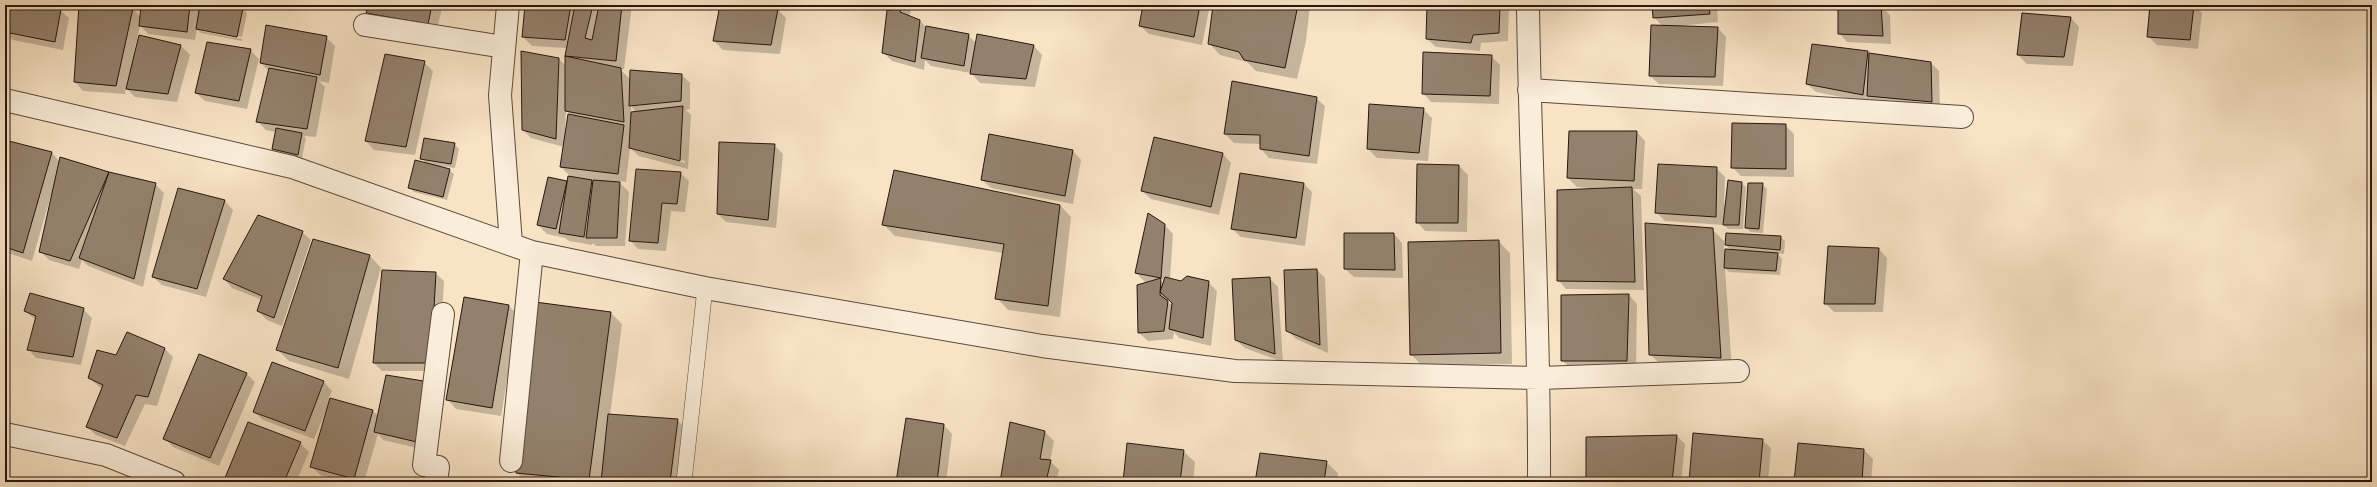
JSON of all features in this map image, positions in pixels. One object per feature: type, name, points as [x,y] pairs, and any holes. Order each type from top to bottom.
[{"type":"street","points":[[508,5],[500,95],[511,244]]},
{"type":"street","points":[[1528,5],[1529,90],[1540,378],[1539,482]]},
{"type":"street","points":[[365,25],[504,47]]},
{"type":"street","points":[[1529,90],[1962,118]]},
{"type":"street","points":[[5,100],[292,167],[532,252],[705,288],[1042,346],[1235,370],[1540,378],[1738,372]]},
{"type":"street","points":[[511,461],[532,252]]},
{"type":"street","points":[[436,482],[438,467],[424,465],[443,314]]},
{"type":"street","points":[[5,434],[106,455],[174,482]]},
{"type":"lane","points":[[684,482],[705,288]]},
{"type":"building","points":[[8,5],[42,5],[61,9],[55,42],[5,32]]},
{"type":"building","points":[[79,5],[115,5],[133,8],[116,86],[74,82]]},
{"type":"building","points":[[141,5],[190,5],[187,32],[139,26]]},
{"type":"building","points":[[200,5],[228,5],[243,8],[237,37],[196,29]]},
{"type":"building","points":[[368,5],[432,5],[428,24],[366,13]]},
{"type":"building","points":[[525,5],[571,5],[565,40],[522,37]]},
{"type":"building","points":[[575,5],[593,5],[585,38],[592,40],[599,5],[622,5],[616,61],[565,56]]},
{"type":"building","points":[[720,5],[761,5],[778,9],[771,45],[713,41]]},
{"type":"building","points":[[894,5],[902,5],[900,12],[920,20],[915,62],[882,53],[887,10],[893,10]]},
{"type":"building","points":[[1143,5],[1200,5],[1194,37],[1139,26]]},
{"type":"building","points":[[1213,5],[1298,5],[1285,68],[1244,60],[1239,52],[1208,44]]},
{"type":"building","points":[[1427,5],[1500,5],[1499,33],[1473,35],[1471,43],[1426,39]]},
{"type":"building","points":[[1652,5],[1709,5],[1710,14],[1653,18]]},
{"type":"building","points":[[1881,5],[1883,36],[1838,34],[1838,7]]},
{"type":"building","points":[[2150,5],[2194,5],[2190,40],[2147,37]]},
{"type":"building","points":[[2022,13],[2071,17],[2064,57],[2017,55]]},
{"type":"building","points":[[266,25],[327,36],[320,75],[260,63]]},
{"type":"building","points":[[1651,25],[1718,27],[1715,77],[1649,76]]},
{"type":"building","points":[[926,26],[969,34],[964,66],[921,58]]},
{"type":"building","points":[[977,34],[1034,45],[1026,79],[970,74]]},
{"type":"building","points":[[139,35],[181,45],[168,94],[126,89]]},
{"type":"building","points":[[207,42],[251,49],[239,101],[195,93]]},
{"type":"building","points":[[1812,44],[1868,51],[1863,95],[1806,84]]},
{"type":"building","points":[[521,51],[559,58],[556,139],[522,130]]},
{"type":"building","points":[[1423,52],[1492,55],[1490,96],[1422,94]]},
{"type":"building","points":[[1869,53],[1931,62],[1932,102],[1867,96]]},
{"type":"building","points":[[385,54],[425,61],[406,147],[365,141]]},
{"type":"building","points":[[565,56],[621,68],[624,122],[565,111]]},
{"type":"building","points":[[269,68],[317,77],[307,129],[256,122]]},
{"type":"building","points":[[630,70],[682,74],[681,101],[629,106]]},
{"type":"building","points":[[1232,81],[1317,97],[1309,156],[1260,149],[1260,135],[1224,134]]},
{"type":"building","points":[[1369,104],[1424,108],[1419,153],[1367,149]]},
{"type":"building","points":[[683,106],[680,161],[629,148],[631,112]]},
{"type":"building","points":[[568,114],[624,125],[618,174],[560,167]]},
{"type":"building","points":[[1732,123],[1786,124],[1786,169],[1731,168]]},
{"type":"building","points":[[276,128],[302,133],[298,155],[272,149]]},
{"type":"building","points":[[1569,131],[1637,131],[1634,181],[1567,178]]},
{"type":"building","points":[[989,134],[1073,150],[1065,196],[981,180]]},
{"type":"building","points":[[1154,137],[1223,153],[1211,207],[1141,191]]},
{"type":"building","points":[[424,138],[455,143],[451,164],[420,159]]},
{"type":"building","points":[[5,140],[52,152],[23,253],[5,247]]},
{"type":"building","points":[[719,142],[775,144],[768,220],[717,214]]},
{"type":"building","points":[[60,157],[109,172],[70,261],[39,252]]},
{"type":"building","points":[[415,160],[450,169],[443,197],[408,188]]},
{"type":"building","points":[[1417,164],[1459,165],[1458,223],[1416,223]]},
{"type":"building","points":[[1658,164],[1717,167],[1716,217],[1655,213]]},
{"type":"building","points":[[636,169],[681,172],[677,204],[662,203],[658,243],[629,241]]},
{"type":"building","points":[[894,170],[1060,205],[1048,306],[995,299],[1004,244],[882,225]]},
{"type":"building","points":[[109,172],[156,183],[134,279],[79,258]]},
{"type":"building","points":[[1240,173],[1304,183],[1296,238],[1231,229]]},
{"type":"building","points":[[568,176],[592,180],[584,237],[559,233]]},
{"type":"building","points":[[548,177],[567,181],[556,229],[537,225]]},
{"type":"building","points":[[593,180],[620,182],[617,238],[586,238]]},
{"type":"building","points":[[1728,180],[1742,182],[1739,225],[1723,225]]},
{"type":"building","points":[[1748,183],[1763,183],[1759,229],[1745,228]]},
{"type":"building","points":[[1632,187],[1635,282],[1557,281],[1557,190]]},
{"type":"building","points":[[178,188],[225,200],[197,289],[152,277]]},
{"type":"building","points":[[1148,213],[1165,224],[1161,278],[1135,273]]},
{"type":"building","points":[[258,215],[303,231],[274,318],[257,311],[262,296],[223,279]]},
{"type":"building","points":[[1645,223],[1713,228],[1721,358],[1649,355]]},
{"type":"building","points":[[1344,233],[1394,233],[1395,270],[1344,269]]},
{"type":"building","points":[[1726,233],[1781,236],[1780,250],[1725,245]]},
{"type":"building","points":[[313,239],[370,255],[338,368],[276,350]]},
{"type":"building","points":[[1499,240],[1501,353],[1410,355],[1408,242]]},
{"type":"building","points":[[1828,246],[1879,248],[1875,304],[1824,304]]},
{"type":"building","points":[[1725,249],[1778,253],[1776,271],[1724,268]]},
{"type":"building","points":[[1317,269],[1320,345],[1286,331],[1284,270]]},
{"type":"building","points":[[382,270],[436,272],[431,363],[373,363]]},
{"type":"building","points":[[1187,276],[1209,281],[1203,338],[1169,329],[1172,303],[1160,292],[1165,277],[1181,281]]},
{"type":"building","points":[[1270,277],[1275,354],[1235,340],[1232,279]]},
{"type":"building","points":[[1161,278],[1160,295],[1168,301],[1164,331],[1138,333],[1137,285]]},
{"type":"building","points":[[30,293],[84,308],[73,357],[27,350],[36,316],[24,311]]},
{"type":"building","points":[[1629,294],[1627,361],[1561,361],[1561,295]]},
{"type":"building","points":[[464,297],[509,305],[492,408],[446,400]]},
{"type":"building","points":[[535,302],[611,312],[589,480],[516,473]]},
{"type":"building","points":[[127,332],[165,348],[148,397],[136,395],[117,438],[86,427],[103,385],[88,378],[97,350],[116,355]]},
{"type":"building","points":[[199,354],[247,373],[210,458],[163,439]]},
{"type":"building","points":[[272,362],[324,381],[305,431],[253,412]]},
{"type":"building","points":[[386,375],[430,382],[417,442],[374,432]]},
{"type":"building","points":[[330,398],[373,410],[354,479],[310,467]]},
{"type":"building","points":[[608,414],[678,419],[670,482],[601,482]]},
{"type":"building","points":[[906,418],[944,424],[937,482],[896,482]]},
{"type":"building","points":[[248,422],[301,442],[284,482],[235,482],[225,478]]},
{"type":"building","points":[[1010,422],[1045,431],[1040,459],[1051,460],[1046,482],[1000,482]]},
{"type":"building","points":[[1693,433],[1763,439],[1759,482],[1689,482]]},
{"type":"building","points":[[1677,435],[1672,482],[1586,482],[1586,437]]},
{"type":"building","points":[[1127,443],[1184,450],[1180,482],[1123,482]]},
{"type":"building","points":[[1798,443],[1864,449],[1862,482],[1794,482]]},
{"type":"building","points":[[1260,453],[1327,461],[1324,482],[1255,482]]}]
